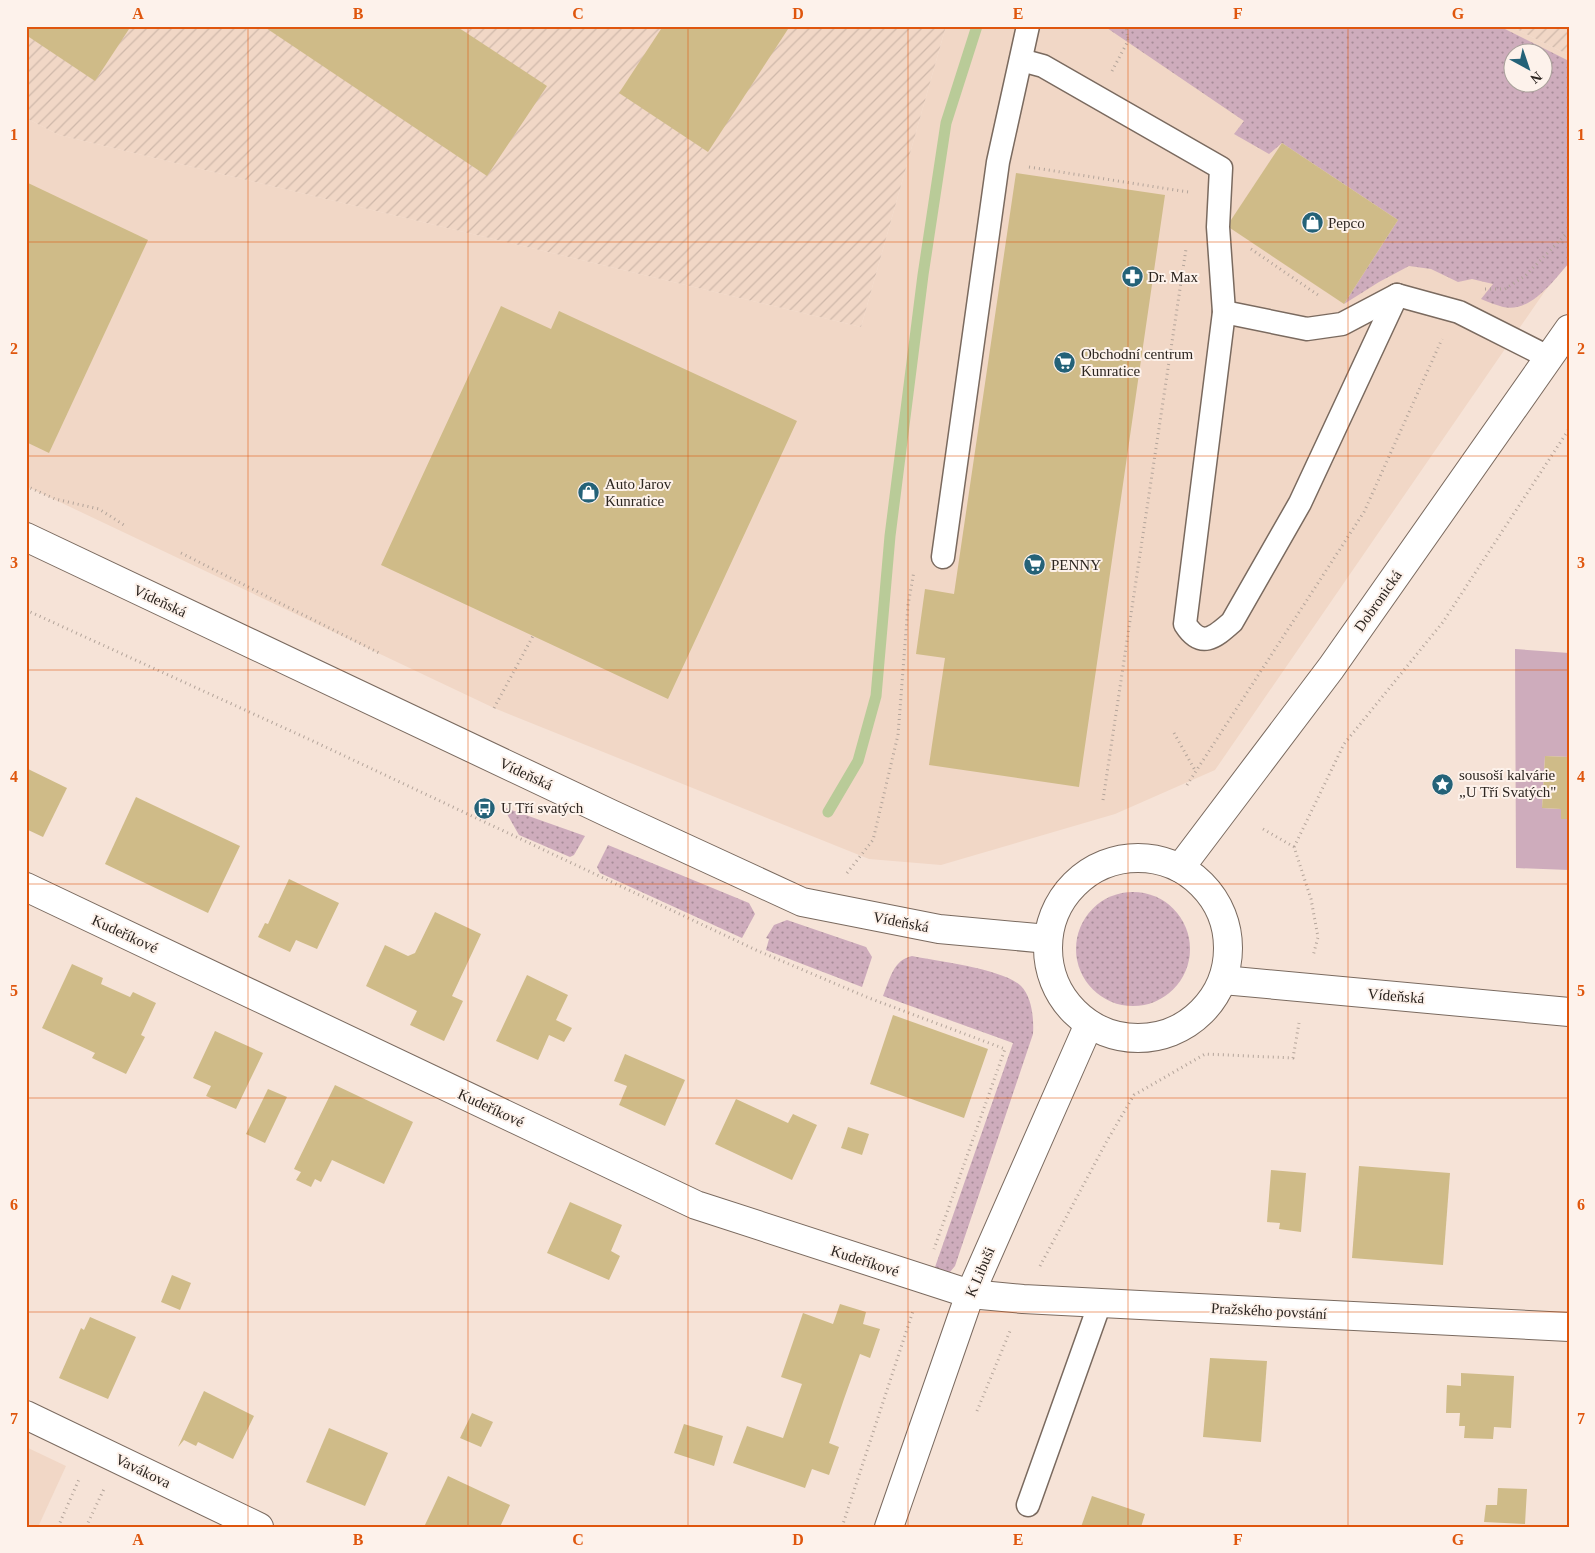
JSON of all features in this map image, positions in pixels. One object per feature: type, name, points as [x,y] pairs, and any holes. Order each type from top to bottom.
[{"type":"street","name":"Dobronická","points":[[1180,868],[1331,668],[1569,329]]},
{"type":"street","name":"Vídeňská","points":[[26,537],[611,814],[802,902],[939,929],[1048,939]]},
{"type":"street","points":[[1129,858],[1150,858],[1180,868],[1205,886],[1222,913],[1227,930],[1229,948],[1223,980],[1211,1001],[1201,1013],[1175,1030],[1160,1035],[1138,1038],[1118,1036],[1089,1024],[1063,999],[1050,970],[1048,939],[1052,920],[1060,902],[1080,878],[1108,862],[1129,858]]},
{"type":"street","name":"Kudeříkové","points":[[26,887],[696,1205],[970,1294]]},
{"type":"street","name":"Vídeňská","points":[[1223,980],[1569,1012]]},
{"type":"street","name":"K Libuši","points":[[889,1527],[970,1294],[1089,1024]]},
{"type":"street","name":"Pražského povstání","points":[[970,1294],[1023,1299],[1569,1326]]},
{"type":"street","name":"Vavákova","points":[[26,1415],[259,1527]]},
{"type":"lane","points":[[943,557],[998,162],[1028,26]]},
{"type":"lane","points":[[1021,60],[1043,66],[1221,168],[1218,227],[1224,312],[1185,624],[1192,636],[1204,640],[1218,635],[1232,622],[1300,503],[1397,295]]},
{"type":"lane","points":[[1224,312],[1307,329],[1342,324],[1397,295],[1458,312],[1550,358]]},
{"type":"lane","points":[[1028,1505],[1100,1303]]},
{"type":"path","points":[[1098,98],[1128,41],[1126,26]]},
{"type":"path","points":[[998,162],[1195,193],[1192,210],[1324,300]]},
{"type":"path","points":[[1481,288],[1505,289],[1525,276],[1569,231]]},
{"type":"path","points":[[1102,800],[1188,239]]},
{"type":"path","points":[[1188,785],[1364,512],[1436,349],[1446,333]]},
{"type":"path","points":[[1294,847],[1344,744],[1443,622],[1569,430]]},
{"type":"path","points":[[26,486],[55,499],[99,509],[124,525]]},
{"type":"path","points":[[181,553],[381,654]]},
{"type":"path","points":[[847,872],[873,840],[898,735],[908,605],[915,568],[943,557]]},
{"type":"path","points":[[26,610],[310,739],[756,950],[870,998],[1005,1049],[923,1280],[842,1527]]},
{"type":"path","points":[[494,708],[533,636]]},
{"type":"path","points":[[1174,733],[1196,772]]},
{"type":"path","points":[[1263,829],[1294,847],[1310,899],[1318,937],[1312,959]]},
{"type":"path","points":[[977,1411],[1023,1299],[1108,1139],[1134,1095],[1205,1054],[1293,1058],[1299,1023]]},
{"type":"path","points":[[58,1527],[84,1470]]},
{"type":"path","points":[[86,1527],[105,1488]]},
{"type":"shaded area","points":[[26,26],[946,26],[861,327],[59,135],[26,118]]},
{"type":"shaded area","points":[[946,26],[1510,26],[1543,42],[1502,42],[1502,92],[1552,92],[1552,47],[1569,55],[1569,263],[1545,291],[1215,770],[1115,814],[941,865],[869,859],[494,708],[26,486],[26,118],[59,135],[861,327]]},
{"type":"shaded area","points":[[1104,26],[1499,26],[1531,42],[1502,42],[1502,92],[1552,92],[1552,52],[1569,61],[1569,263],[1540,294],[1523,305],[1513,308],[1503,307],[1481,299],[1493,284],[1472,279],[1458,282],[1431,269],[1409,266],[1344,304],[1398,220],[1282,143],[1269,154],[1234,134],[1244,121]]},
{"type":"shaded area","points":[[1510,26],[1569,26],[1569,55],[1552,47],[1552,42],[1543,42]]},
{"type":"shaded area","points":[[1515,649],[1569,653],[1569,757],[1545,756],[1542,808],[1561,809],[1569,819],[1569,870],[1516,868]]},
{"type":"shaded area","points":[[503,807],[585,836],[574,855],[570,857],[519,835]]},
{"type":"shaded area","points":[[608,845],[749,903],[755,914],[742,938],[600,873],[597,867]]},
{"type":"shaded area","points":[[1133,892],[1155,896],[1165,901],[1181,917],[1186,927],[1190,949],[1186,971],[1181,981],[1165,997],[1155,1002],[1133,1006],[1111,1002],[1101,997],[1085,981],[1080,971],[1076,949],[1080,927],[1085,917],[1101,901],[1111,896]]},
{"type":"shaded area","points":[[787,920],[866,947],[872,957],[862,987],[766,950],[769,939],[766,938],[774,925]]},
{"type":"shaded area","points":[[912,956],[986,970],[1012,980],[1021,986],[1028,996],[1033,1015],[1033,1034],[955,1266],[950,1272],[934,1270],[1013,1043],[883,996],[896,966]]},
{"type":"shaded area","points":[[26,1447],[66,1466],[38,1527],[26,1527]]},
{"type":"building","points":[[26,26],[131,26],[95,81],[26,35]]},
{"type":"building","points":[[263,26],[456,26],[547,86],[487,176]]},
{"type":"building","points":[[663,26],[790,26],[708,152],[619,93]]},
{"type":"building","name":"Pepco","points":[[1282,143],[1398,220],[1344,304],[1227,226]]},
{"type":"building","name":"Obchodní centrum Kunratice","points":[[1016,173],[1165,195],[1079,787],[929,765],[945,658],[916,654],[925,589],[954,594]]},
{"type":"building","points":[[26,182],[148,240],[49,453],[26,442]]},
{"type":"building","name":"Auto Jarov Kunratice","points":[[501,306],[551,329],[559,311],[797,421],[668,699],[381,565]]},
{"type":"building","points":[[1545,756],[1569,757],[1569,819],[1561,819],[1561,809],[1542,808]]},
{"type":"building","points":[[26,768],[67,788],[43,837],[26,829]]},
{"type":"building","points":[[136,797],[240,846],[208,913],[105,864]]},
{"type":"building","points":[[289,879],[339,903],[317,949],[296,940],[290,952],[258,937],[265,923],[268,924]]},
{"type":"building","points":[[435,912],[481,934],[452,996],[463,1001],[444,1041],[410,1025],[417,1011],[366,986],[385,945],[408,956],[415,953]]},
{"type":"building","points":[[72,964],[103,978],[101,984],[130,997],[133,992],[156,1003],[141,1035],[145,1037],[126,1074],[92,1058],[95,1053],[42,1028]]},
{"type":"building","points":[[527,975],[568,995],[556,1020],[572,1028],[564,1042],[549,1035],[538,1060],[496,1041]]},
{"type":"building","points":[[893,1015],[988,1049],[964,1118],[870,1084]]},
{"type":"building","points":[[215,1031],[263,1053],[236,1109],[206,1096],[211,1086],[193,1078]]},
{"type":"building","points":[[625,1054],[685,1080],[665,1126],[619,1105],[627,1086],[614,1081]]},
{"type":"building","points":[[335,1085],[413,1122],[384,1184],[332,1160],[321,1182],[315,1179],[311,1187],[296,1180],[301,1172],[294,1169]]},
{"type":"building","points":[[268,1089],[287,1097],[265,1143],[246,1134]]},
{"type":"building","points":[[736,1099],[788,1123],[793,1114],[817,1125],[792,1180],[715,1144]]},
{"type":"building","points":[[848,1127],[869,1134],[862,1155],[841,1148]]},
{"type":"building","points":[[1359,1166],[1450,1173],[1443,1265],[1352,1258]]},
{"type":"building","points":[[1271,1170],[1306,1173],[1301,1232],[1279,1229],[1280,1223],[1267,1222]]},
{"type":"building","points":[[570,1202],[622,1225],[611,1251],[620,1256],[609,1280],[547,1253]]},
{"type":"building","points":[[172,1275],[191,1283],[180,1310],[161,1302]]},
{"type":"building","points":[[840,1304],[866,1312],[863,1324],[880,1329],[870,1358],[860,1354],[844,1399],[829,1443],[839,1447],[829,1475],[812,1469],[805,1488],[733,1463],[747,1426],[783,1438],[802,1384],[781,1377],[803,1313],[833,1324]]},
{"type":"building","points":[[90,1317],[136,1337],[108,1399],[59,1378],[81,1328],[84,1330]]},
{"type":"building","points":[[1210,1358],[1267,1361],[1261,1442],[1203,1437]]},
{"type":"building","points":[[1461,1373],[1514,1376],[1511,1428],[1494,1427],[1493,1439],[1464,1438],[1465,1426],[1459,1426],[1460,1413],[1446,1413],[1447,1385],[1461,1386]]},
{"type":"building","points":[[204,1391],[254,1416],[233,1459],[198,1442],[196,1446],[184,1440],[178,1447]]},
{"type":"building","points":[[472,1413],[493,1422],[481,1447],[460,1438]]},
{"type":"building","points":[[684,1424],[723,1436],[714,1466],[674,1453]]},
{"type":"building","points":[[329,1428],[388,1453],[365,1506],[306,1482]]},
{"type":"building","points":[[448,1476],[510,1505],[500,1527],[424,1527]]},
{"type":"building","points":[[1498,1488],[1527,1489],[1525,1524],[1484,1522],[1486,1505],[1497,1505]]},
{"type":"building","points":[[1092,1496],[1145,1514],[1141,1527],[1081,1527]]},
{"type":"waterway","points":[[828,812],[858,761],[876,696],[890,536],[923,275],[946,123],[977,26]]},
{"type":"place","name":"Pepco","points":[[1312,223]]},
{"type":"place","name":"Dr. Max","points":[[1132,277]]},
{"type":"place","name":"Obchodní centrum Kunratice","points":[[1065,363]]},
{"type":"place","name":"Auto Jarov Kunratice","points":[[589,493]]},
{"type":"place","name":"PENNY","points":[[1035,565]]},
{"type":"place","name":"sousoší kalvárie „U Tří Svatých\"","points":[[1443,784]]},
{"type":"place","name":"U Tří svatých","points":[[485,808]]}]
